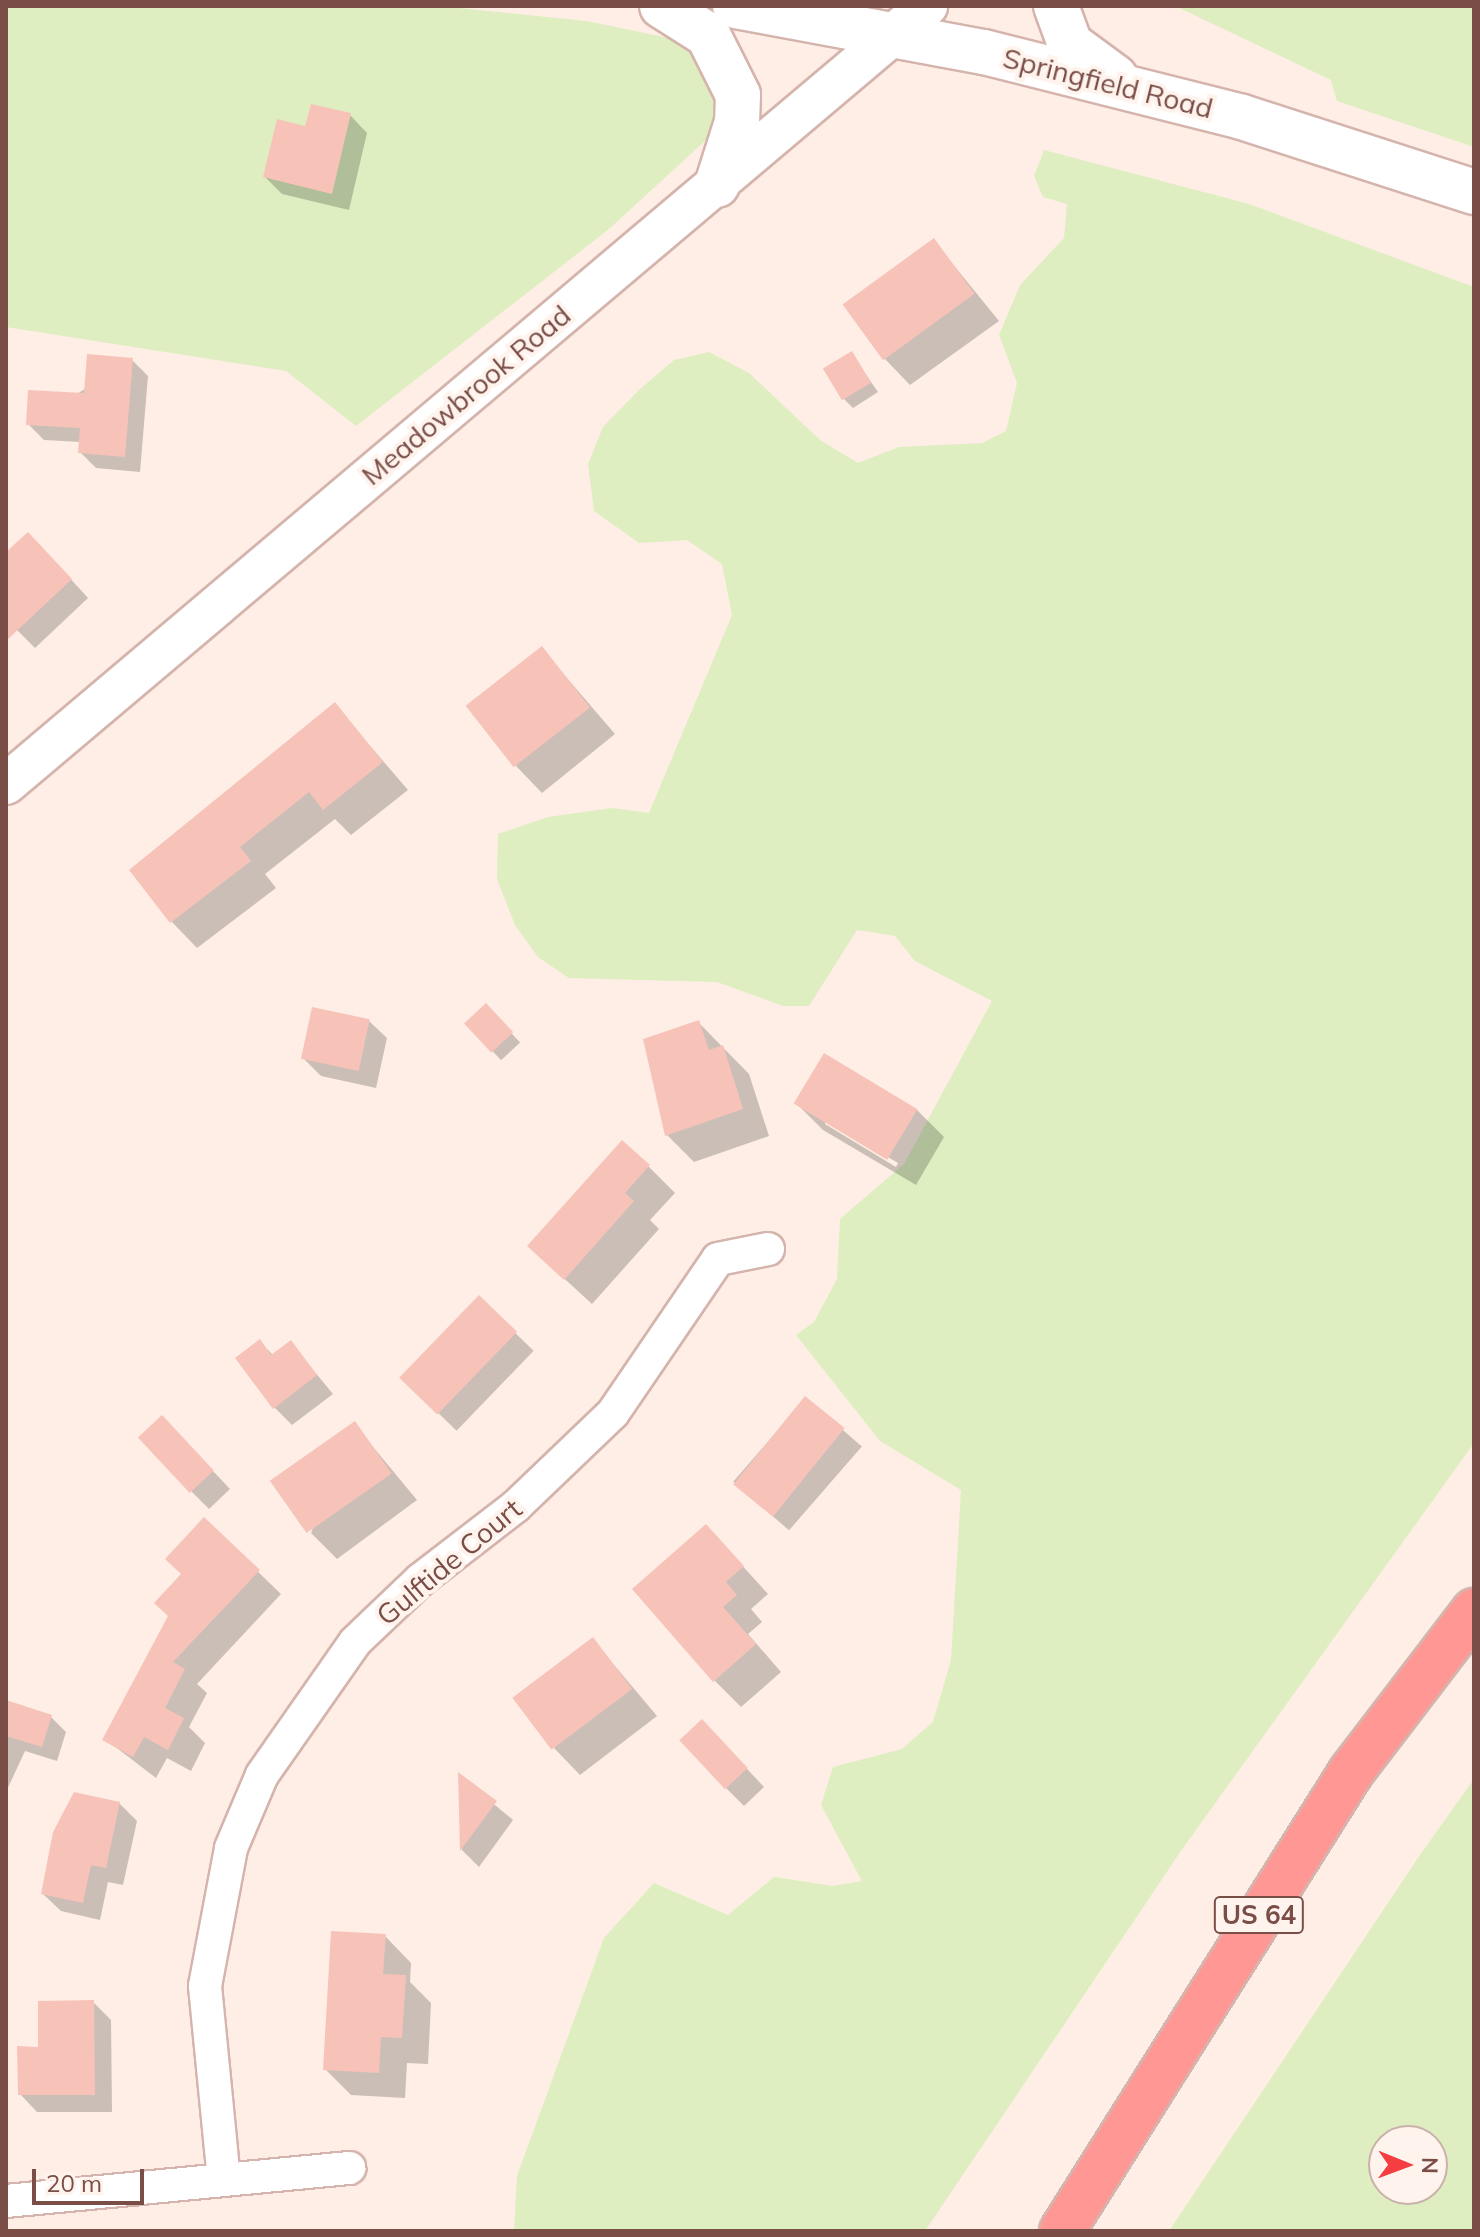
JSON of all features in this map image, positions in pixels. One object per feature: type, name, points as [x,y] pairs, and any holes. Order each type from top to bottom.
[{"type":"highway","name":"US 64","points":[[1062,2231],[1351,1772],[1474,1611]]},
{"type":"main road","points":[[662,6],[708,35],[738,95],[737,122],[717,185]]},
{"type":"main road","name":"Springfield Road","points":[[735,6],[911,19],[1474,192]]},
{"type":"main road","points":[[1056,6],[1070,44],[1138,91]]},
{"type":"street","name":"Meadowbrook Road","points":[[6,784],[911,19]]},
{"type":"street","name":"Gulftide Court","points":[[224,2180],[205,1986],[231,1848],[262,1775],[355,1642],[420,1580],[516,1506],[613,1413],[718,1259],[768,1249]]},
{"type":"street","points":[[6,2201],[349,2168]]},
{"type":"green space","points":[[6,6],[439,6],[586,21],[689,42],[715,72],[719,108],[706,140],[609,229],[356,426],[286,371],[6,327]]},
{"type":"green space","points":[[1175,6],[1474,6],[1474,147],[1337,101],[1331,80]]},
{"type":"green space","points":[[1044,150],[1249,204],[1474,287],[1474,1443],[1183,1848],[925,2231],[514,2231],[517,2176],[604,1938],[654,1883],[728,1915],[774,1877],[833,1886],[862,1881],[821,1805],[833,1767],[902,1749],[933,1722],[951,1660],[961,1490],[880,1441],[796,1335],[814,1322],[837,1279],[840,1219],[904,1164],[992,1001],[915,961],[895,936],[857,930],[809,1006],[783,1006],[717,982],[569,978],[538,957],[515,925],[497,879],[498,834],[548,817],[612,808],[649,813],[732,615],[722,564],[687,540],[639,543],[594,511],[588,464],[603,427],[639,390],[674,360],[709,352],[749,373],[820,440],[858,463],[899,447],[982,443],[1006,431],[1017,383],[999,335],[1020,285],[1064,238],[1067,204],[1043,197],[1034,176]]},
{"type":"green space","points":[[1474,1779],[1474,2231],[1169,2231],[1420,1855]]},
{"type":"building","points":[[311,104],[351,113],[332,194],[263,177],[277,119],[305,126]]},
{"type":"building","points":[[934,238],[975,294],[883,360],[843,304]]},
{"type":"building","points":[[852,351],[871,383],[842,400],[823,369]]},
{"type":"building","points":[[87,354],[133,358],[125,457],[78,453],[80,428],[26,425],[28,390],[84,393]]},
{"type":"building","points":[[28,532],[72,579],[6,641],[6,552]]},
{"type":"building","points":[[542,646],[590,707],[514,767],[466,706]]},
{"type":"building","points":[[335,702],[383,762],[323,810],[309,792],[240,847],[251,861],[170,923],[129,870]]},
{"type":"building","points":[[486,1003],[513,1032],[491,1053],[464,1023]]},
{"type":"building","points":[[312,1007],[370,1019],[359,1071],[301,1059]]},
{"type":"building","points":[[699,1020],[709,1050],[723,1045],[743,1109],[665,1136],[643,1039]]},
{"type":"building","points":[[824,1053],[917,1109],[887,1160],[794,1104]]},
{"type":"building","points":[[622,1140],[650,1165],[625,1193],[634,1201],[564,1280],[527,1246]]},
{"type":"building","points":[[479,1295],[517,1332],[437,1415],[399,1378]]},
{"type":"building","points":[[260,1339],[271,1355],[291,1340],[317,1375],[273,1409],[235,1358]]},
{"type":"building","points":[[805,1396],[845,1428],[773,1517],[733,1485]]},
{"type":"building","points":[[162,1415],[214,1471],[190,1493],[138,1438]]},
{"type":"building","points":[[355,1421],[392,1473],[307,1533],[270,1481]]},
{"type":"building","points":[[204,1517],[260,1570],[173,1662],[185,1669],[165,1708],[184,1718],[168,1750],[144,1737],[133,1757],[102,1740],[168,1616],[154,1603],[181,1574],[165,1559]]},
{"type":"building","points":[[706,1524],[744,1566],[726,1582],[737,1595],[723,1607],[756,1644],[713,1682],[632,1589]]},
{"type":"building","points":[[593,1637],[632,1689],[551,1750],[512,1698]]},
{"type":"building","points":[[6,1700],[52,1715],[42,1747],[6,1736]]},
{"type":"building","points":[[702,1719],[748,1768],[725,1789],[679,1740]]},
{"type":"building","points":[[458,1772],[497,1801],[460,1851]]},
{"type":"building","points":[[74,1792],[120,1802],[106,1868],[91,1865],[83,1903],[41,1894],[53,1832]]},
{"type":"building","points":[[331,1931],[386,1934],[383,1974],[406,1975],[402,2038],[381,2037],[379,2073],[323,2070]]},
{"type":"building","points":[[94,2000],[95,2095],[18,2095],[17,2046],[38,2047],[38,2001]]}]
